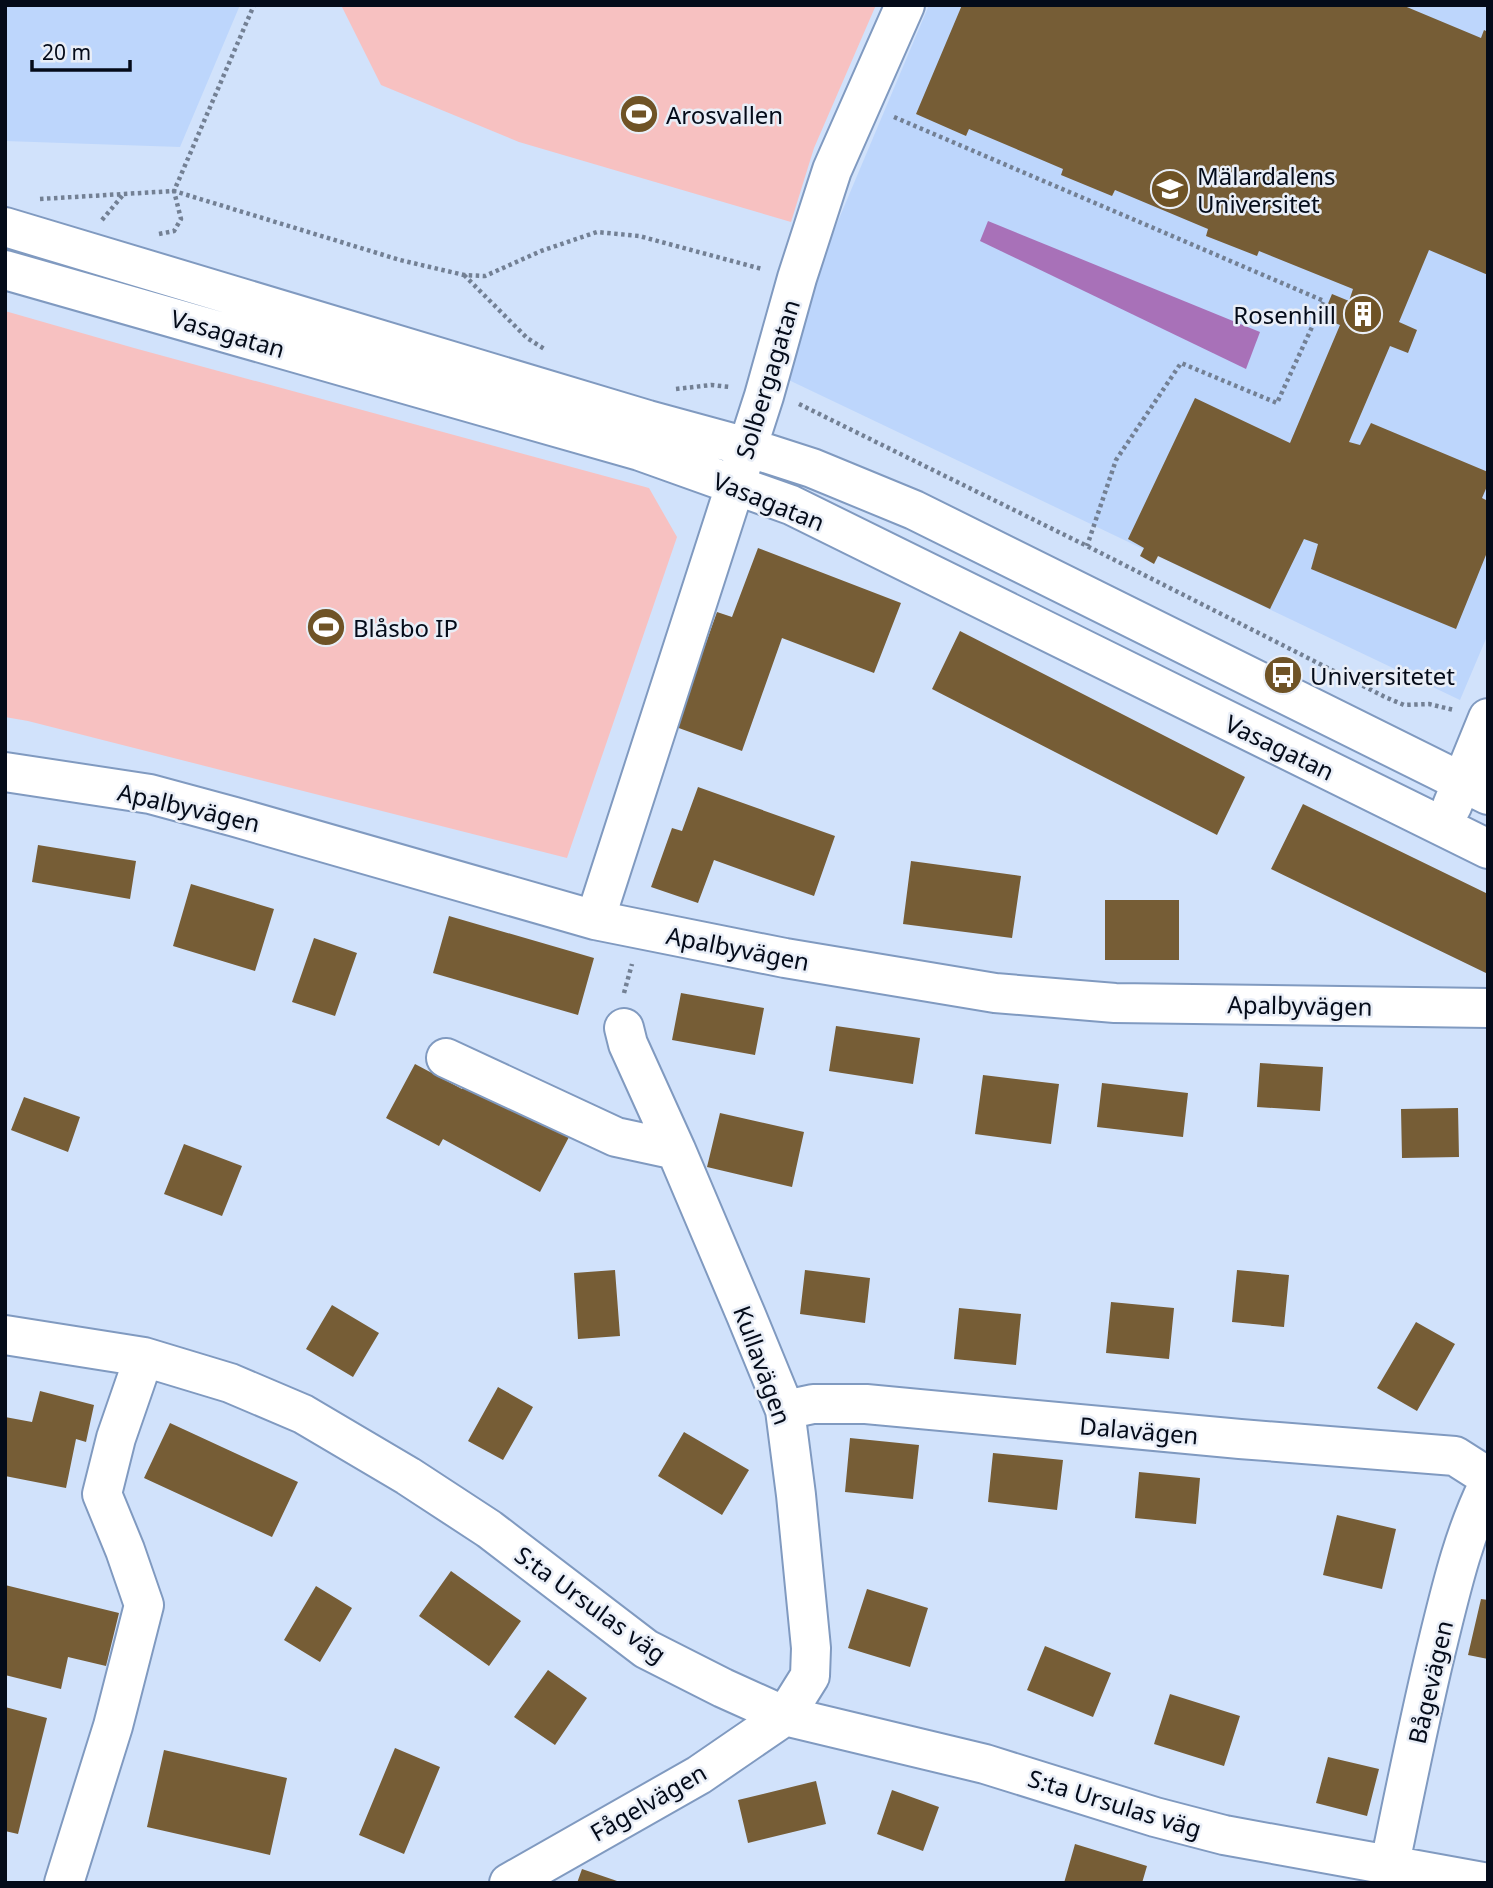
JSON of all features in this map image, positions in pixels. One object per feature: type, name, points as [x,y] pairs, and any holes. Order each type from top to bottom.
[{"type":"street","name":"Solbergagatan","points":[[595,920],[764,396],[797,278],[832,170],[905,5]]},
{"type":"street","name":"Vasagatan","points":[[5,227],[812,468],[914,510],[1474,788]]},
{"type":"street","name":"Vasagatan","points":[[5,270],[640,451],[791,505],[1488,849]]},
{"type":"street","points":[[1444,827],[1474,788],[1487,721]]},
{"type":"street","name":"Apalbyvägen","points":[[5,772],[150,794],[595,920],[785,958],[995,993],[1115,1003],[1488,1008]]},
{"type":"street","name":"Kullavägen","points":[[624,1028],[628,1044],[676,1150],[785,1410],[811,1648],[810,1676],[785,1716]]},
{"type":"street","points":[[446,1058],[616,1137],[676,1150]]},
{"type":"street","name":"S:ta Ursulas väg","points":[[5,1335],[144,1357],[230,1383],[303,1414],[408,1476],[489,1529],[646,1649],[785,1716],[985,1764],[1155,1817],[1387,1875],[1488,1883]]},
{"type":"street","points":[[64,1883],[113,1726],[144,1605],[103,1494],[116,1438],[144,1357]]},
{"type":"street","name":"Dalavägen","points":[[785,1410],[813,1404],[866,1404],[1240,1440],[1455,1456],[1488,1477]]},
{"type":"street","name":"Bågevägen","points":[[1387,1875],[1427,1688],[1456,1571],[1474,1515],[1488,1485]]},
{"type":"street","name":"Fågelvägen","points":[[509,1883],[699,1775],[785,1716]]},
{"type":"path","points":[[158,235],[174,231],[181,219],[174,191],[254,5]]},
{"type":"path","points":[[861,103],[1324,301],[1277,403],[1181,363],[1116,460],[1087,546]]},
{"type":"path","points":[[32,199],[174,191],[400,260],[464,275],[485,276],[541,251],[597,232],[639,236],[797,278]]},
{"type":"path","points":[[102,221],[124,194]]},
{"type":"path","points":[[464,275],[527,338],[549,352]]},
{"type":"path","points":[[667,389],[711,385],[733,387],[800,404],[1385,698],[1404,705],[1429,704],[1487,721]]},
{"type":"path","points":[[624,1028],[621,1006],[640,929]]},
{"type":"shaded area","points":[[5,5],[240,5],[180,147],[5,141]]},
{"type":"shaded area","name":"Arosvallen","points":[[341,5],[876,5],[814,148],[791,222],[519,142],[381,85]]},
{"type":"shaded area","name":"Mälardalens Universitet","points":[[929,5],[1488,5],[1488,634],[1460,700],[774,373]]},
{"type":"shaded area","points":[[988,221],[1260,332],[1246,369],[980,241]]},
{"type":"shaded area","name":"Blåsbo IP","points":[[5,311],[649,488],[677,537],[567,858],[5,717]]},
{"type":"building","name":"Rosenhill","points":[[962,5],[1402,5],[1481,38],[1484,30],[1488,32],[1488,275],[1429,250],[1399,322],[1417,330],[1408,353],[1390,346],[1349,442],[1360,445],[1371,423],[1488,472],[1488,484],[1482,498],[1488,501],[1488,550],[1456,629],[1311,569],[1318,544],[1304,539],[1270,609],[1158,556],[1154,564],[1140,556],[1144,548],[1128,539],[1195,398],[1290,443],[1340,325],[1322,318],[1332,294],[1349,301],[1353,289],[1259,251],[1257,256],[1206,236],[1208,229],[1115,190],[1112,196],[1061,175],[1063,169],[969,129],[966,136],[916,114]]},
{"type":"building","points":[[758,548],[901,603],[874,673],[782,638],[742,751],[676,727],[717,612],[732,617]]},
{"type":"building","points":[[960,631],[1245,777],[1217,835],[932,689]]},
{"type":"building","points":[[698,787],[835,836],[814,896],[714,860],[698,903],[651,887],[672,828],[682,831]]},
{"type":"building","points":[[1303,804],[1488,894],[1488,974],[1271,869]]},
{"type":"building","points":[[38,845],[136,861],[130,899],[32,882]]},
{"type":"building","points":[[911,861],[1021,876],[1012,938],[903,924]]},
{"type":"building","points":[[191,884],[274,909],[255,971],[173,946]]},
{"type":"building","points":[[1105,900],[1179,900],[1179,960],[1105,960]]},
{"type":"building","points":[[449,916],[594,958],[578,1015],[433,973]]},
{"type":"building","points":[[314,938],[357,953],[335,1016],[292,1002]]},
{"type":"building","points":[[681,993],[764,1008],[755,1055],[672,1040]]},
{"type":"building","points":[[836,1026],[920,1038],[913,1084],[829,1071]]},
{"type":"building","points":[[1260,1063],[1323,1067],[1320,1111],[1257,1107]]},
{"type":"building","points":[[415,1064],[462,1089],[466,1082],[569,1137],[540,1192],[443,1139],[439,1146],[386,1118]]},
{"type":"building","points":[[983,1075],[1059,1084],[1051,1144],[975,1134]]},
{"type":"building","points":[[1102,1083],[1188,1093],[1183,1137],[1097,1127]]},
{"type":"building","points":[[24,1097],[80,1117],[68,1152],[11,1130]]},
{"type":"building","points":[[1458,1108],[1459,1157],[1402,1158],[1401,1109]]},
{"type":"building","points":[[720,1113],[804,1132],[792,1187],[707,1167]]},
{"type":"building","points":[[184,1144],[242,1166],[222,1216],[164,1194]]},
{"type":"building","points":[[615,1270],[620,1336],[578,1339],[574,1273]]},
{"type":"building","points":[[805,1270],[870,1278],[865,1323],[800,1314]]},
{"type":"building","points":[[1237,1270],[1289,1275],[1284,1327],[1232,1322]]},
{"type":"building","points":[[1111,1302],[1174,1308],[1169,1359],[1106,1353]]},
{"type":"building","points":[[332,1305],[379,1333],[353,1377],[306,1349]]},
{"type":"building","points":[[959,1308],[1021,1314],[1016,1365],[954,1359]]},
{"type":"building","points":[[1416,1322],[1455,1344],[1417,1411],[1377,1388]]},
{"type":"building","points":[[498,1387],[533,1407],[503,1460],[468,1441]]},
{"type":"building","points":[[40,1391],[94,1405],[86,1442],[76,1439],[66,1488],[5,1476],[5,1417],[32,1422]]},
{"type":"building","points":[[170,1423],[298,1482],[272,1537],[144,1478]]},
{"type":"building","points":[[684,1432],[749,1470],[722,1515],[658,1476]]},
{"type":"building","points":[[850,1438],[919,1445],[913,1499],[845,1492]]},
{"type":"building","points":[[993,1453],[1063,1460],[1057,1510],[988,1502]]},
{"type":"building","points":[[1139,1472],[1200,1478],[1196,1524],[1135,1518]]},
{"type":"building","points":[[1337,1515],[1396,1529],[1382,1589],[1323,1575]]},
{"type":"building","points":[[451,1571],[521,1621],[489,1666],[419,1616]]},
{"type":"building","points":[[5,1585],[119,1613],[106,1666],[68,1657],[61,1689],[5,1675]]},
{"type":"building","points":[[316,1586],[352,1608],[320,1662],[284,1640]]},
{"type":"building","points":[[867,1589],[928,1608],[910,1667],[848,1648]]},
{"type":"building","points":[[1481,1599],[1488,1600],[1488,1659],[1468,1655]]},
{"type":"building","points":[[1045,1646],[1111,1673],[1093,1717],[1027,1690]]},
{"type":"building","points":[[548,1670],[587,1698],[555,1745],[514,1717]]},
{"type":"building","points":[[1170,1694],[1240,1716],[1224,1766],[1154,1744]]},
{"type":"building","points":[[5,1707],[47,1718],[18,1834],[5,1831]]},
{"type":"building","points":[[395,1748],[440,1767],[404,1854],[359,1835]]},
{"type":"building","points":[[164,1750],[287,1778],[270,1855],[147,1827]]},
{"type":"building","points":[[1328,1757],[1379,1769],[1367,1816],[1316,1803]]},
{"type":"building","points":[[816,1781],[826,1824],[748,1843],[738,1800]]},
{"type":"building","points":[[892,1790],[939,1807],[923,1851],[877,1834]]},
{"type":"building","points":[[1075,1844],[1147,1866],[1142,1883],[1064,1883]]},
{"type":"building","points":[[582,1869],[620,1882],[620,1883],[577,1883]]},
{"type":"place","name":"Arosvallen","points":[[639,114]]},
{"type":"place","name":"Mälardalens Universitet","points":[[1170,189]]},
{"type":"place","name":"Rosenhill","points":[[1363,314]]},
{"type":"place","name":"Blåsbo IP","points":[[326,627]]},
{"type":"place","name":"Universitetet","points":[[1283,675]]}]
